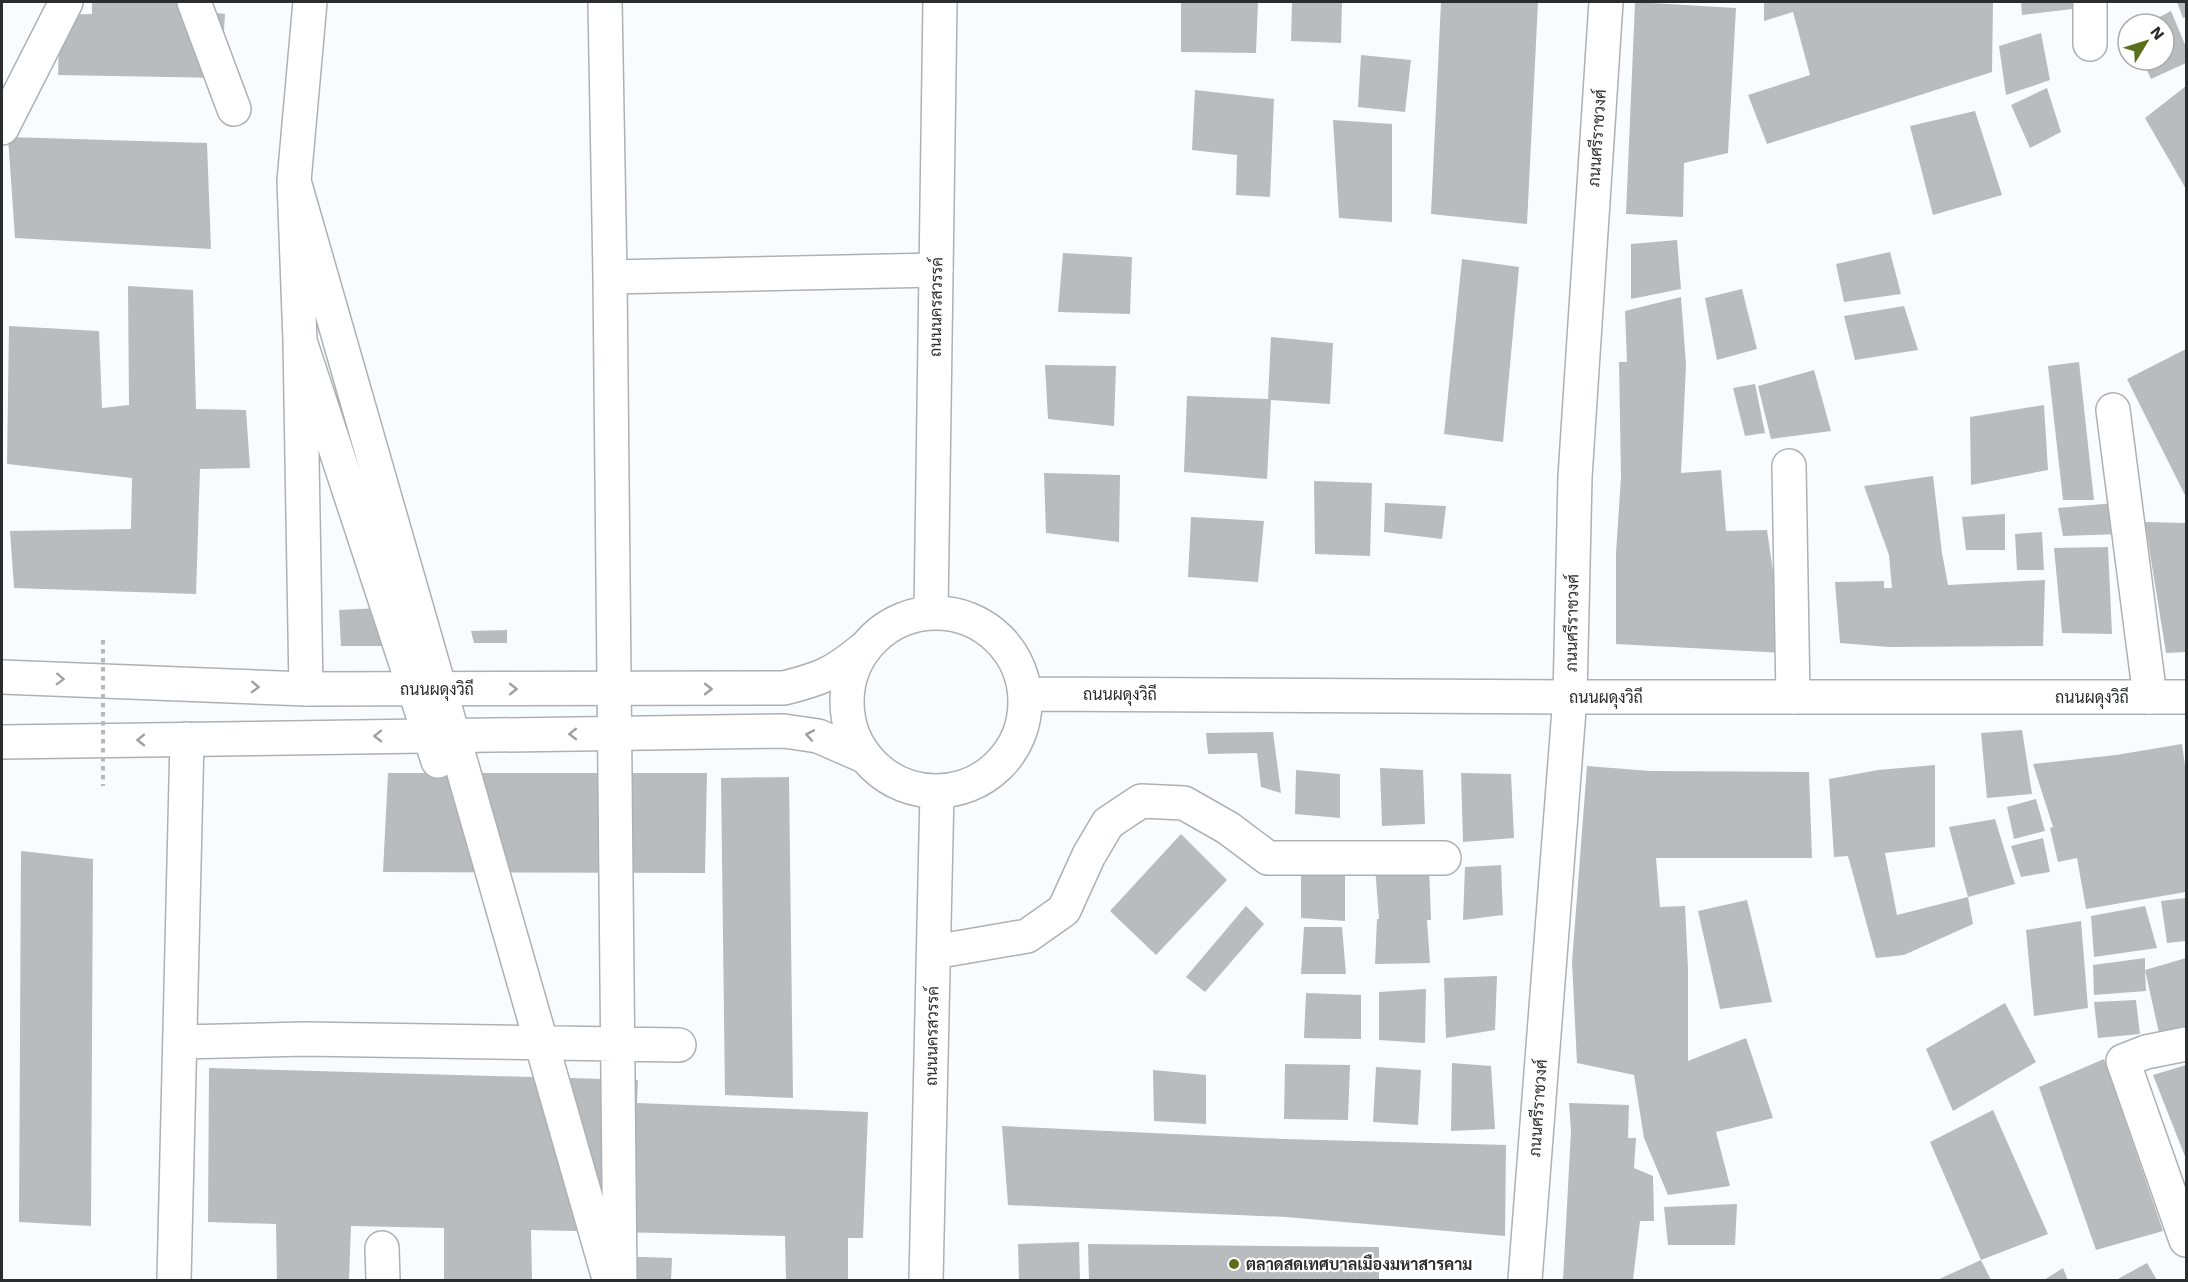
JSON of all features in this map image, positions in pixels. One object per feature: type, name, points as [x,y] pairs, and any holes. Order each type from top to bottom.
[{"type":"main road","points":[[2,128],[66,2]]},
{"type":"main road","points":[[194,2],[234,109]]},
{"type":"main road","points":[[306,689],[300,340],[294,181],[310,2]]},
{"type":"main road","points":[[605,2],[620,1281]]},
{"type":"main road","name":"ถนนนครสวรรค์","points":[[931,612],[940,2]]},
{"type":"main road","name":"ภนนศรีราชวงศ์","points":[[1525,1281],[1570,697],[1575,477],[1606,2]]},
{"type":"main road","points":[[2090,2],[2090,44]]},
{"type":"main road","points":[[294,181],[609,1281]]},
{"type":"main road","points":[[610,277],[936,270]]},
{"type":"main road","points":[[300,340],[609,1281]]},
{"type":"main road","points":[[2113,410],[2150,697]]},
{"type":"main road","points":[[1789,466],[1793,697]]},
{"type":"main road","points":[[931,612],[954,614],[976,621],[994,634],[1010,651],[1020,671],[1026,694],[1023,723],[1012,751],[992,772],[967,787],[938,792],[909,788],[885,776],[864,756],[851,731],[846,703],[850,675],[862,650],[881,630],[905,617],[931,612]]},
{"type":"main road","name":"ถนนผดุงวิถี","points":[[2,677],[306,689],[784,688],[815,680],[838,669],[862,650]]},
{"type":"main road","name":"ถนนผดุงวิถี","points":[[1026,694],[2187,697]]},
{"type":"main road","points":[[2,742],[784,730],[818,736],[864,756]]},
{"type":"main road","points":[[174,1281],[187,739]]},
{"type":"main road","name":"ถนนนครสวรรค์","points":[[926,1281],[938,792]]},
{"type":"main road","points":[[934,952],[1027,936],[1064,910],[1089,855],[1108,823],[1141,801],[1184,803],[1228,828],[1268,858],[1444,858]]},
{"type":"main road","points":[[180,1042],[305,1039],[679,1045]]},
{"type":"main road","points":[[2187,1044],[2146,1052],[2122,1061],[2187,1240]]},
{"type":"main road","points":[[382,1248],[383,1281]]},
{"type":"path","points":[[103,640],[103,786]]},
{"type":"building","points":[[92,2],[194,2],[194,10],[225,14],[221,78],[58,75],[60,15],[92,14]]},
{"type":"building","points":[[1181,2],[1258,2],[1256,53],[1181,52]]},
{"type":"building","points":[[1292,2],[1342,2],[1341,43],[1291,41]]},
{"type":"building","points":[[1441,2],[1538,2],[1527,224],[1431,214]]},
{"type":"building","points":[[1635,2],[1736,8],[1728,153],[1684,163],[1683,217],[1626,214]]},
{"type":"building","points":[[1764,2],[1993,2],[1992,72],[1767,144],[1748,95],[1810,75],[1793,12],[1764,21]]},
{"type":"building","points":[[2021,2],[2072,2],[2072,9],[2022,15]]},
{"type":"building","points":[[2177,2],[2186,2],[2186,17],[2183,18]]},
{"type":"building","points":[[2176,23],[2186,47],[2186,63],[2176,68]]},
{"type":"building","points":[[2041,33],[2050,80],[2006,95],[1999,46]]},
{"type":"building","points":[[1361,55],[1411,60],[1405,112],[1358,107]]},
{"type":"building","points":[[2148,72],[2166,72],[2151,79]]},
{"type":"building","points":[[2186,86],[2186,189],[2145,118]]},
{"type":"building","points":[[2047,88],[2061,132],[2030,148],[2011,105]]},
{"type":"building","points":[[1195,90],[1274,99],[1270,197],[1236,195],[1237,155],[1192,150]]},
{"type":"building","points":[[1975,111],[2002,195],[1933,215],[1910,126]]},
{"type":"building","points":[[1333,120],[1392,124],[1392,222],[1339,218]]},
{"type":"building","points":[[8,137],[207,143],[211,249],[15,238]]},
{"type":"building","points":[[1677,240],[1681,289],[1631,299],[1631,244]]},
{"type":"building","points":[[1890,252],[1901,294],[1844,302],[1836,264]]},
{"type":"building","points":[[1063,253],[1132,257],[1130,314],[1058,312]]},
{"type":"building","points":[[1462,259],[1519,267],[1503,442],[1444,434]]},
{"type":"building","points":[[128,286],[193,290],[196,409],[246,410],[250,468],[200,469],[196,594],[14,588],[10,531],[131,529],[132,478],[7,464],[9,326],[99,331],[102,408],[129,405]]},
{"type":"building","points":[[1742,289],[1757,349],[1717,360],[1705,298]]},
{"type":"building","points":[[1681,297],[1686,365],[1681,473],[1721,470],[1726,531],[1767,530],[1785,653],[1616,644],[1616,553],[1621,477],[1619,362],[1627,362],[1625,311]]},
{"type":"building","points":[[1904,306],[1918,350],[1855,360],[1844,316]]},
{"type":"building","points":[[1271,337],[1333,343],[1330,404],[1271,400],[1267,479],[1184,472],[1187,396],[1268,399]]},
{"type":"building","points":[[2186,349],[2186,497],[2127,379]]},
{"type":"building","points":[[2079,362],[2094,500],[2063,500],[2048,366]]},
{"type":"building","points":[[1045,365],[1116,366],[1114,426],[1048,419]]},
{"type":"building","points":[[1814,370],[1831,431],[1771,439],[1758,386]]},
{"type":"building","points":[[1755,384],[1765,433],[1745,436],[1733,388]]},
{"type":"building","points":[[2044,405],[2048,470],[1971,485],[1970,417]]},
{"type":"building","points":[[1044,473],[1120,475],[1119,542],[1046,533]]},
{"type":"building","points":[[1933,476],[1948,585],[2045,580],[2043,646],[1889,647],[1840,643],[1835,582],[1884,581],[1884,588],[1892,588],[1889,555],[1864,486]]},
{"type":"building","points":[[1314,481],[1372,483],[1370,556],[1315,554]]},
{"type":"building","points":[[1385,503],[1446,506],[1442,539],[1384,532]]},
{"type":"building","points":[[2114,503],[2121,534],[2063,536],[2058,508]]},
{"type":"building","points":[[2005,514],[2005,550],[1966,550],[1962,517]]},
{"type":"building","points":[[1191,517],[1264,521],[1258,582],[1188,577]]},
{"type":"building","points":[[2145,522],[2186,523],[2186,652],[2166,653]]},
{"type":"building","points":[[2042,532],[2044,570],[2017,570],[2015,534]]},
{"type":"building","points":[[2108,547],[2112,634],[2062,633],[2054,548]]},
{"type":"building","points":[[400,607],[399,646],[341,646],[339,610]]},
{"type":"building","points":[[507,630],[507,643],[474,643],[471,631]]},
{"type":"building","points":[[2022,730],[2032,794],[1987,798],[1981,733]]},
{"type":"building","points":[[1273,732],[1281,793],[1261,787],[1257,753],[1208,754],[1206,733]]},
{"type":"building","points":[[2182,744],[2186,773],[2186,892],[2086,909],[2077,858],[2058,862],[2050,828],[2053,827],[2033,764],[2116,755]]},
{"type":"building","points":[[1935,765],[1935,847],[1885,853],[1897,915],[1968,897],[1973,924],[1904,955],[1876,958],[1848,856],[1834,857],[1829,779],[1878,770]]},
{"type":"building","points":[[1587,766],[1650,771],[1809,772],[1812,858],[1656,858],[1660,907],[1685,906],[1688,1061],[1746,1038],[1773,1118],[1716,1132],[1730,1186],[1668,1195],[1644,1138],[1634,1075],[1577,1063],[1572,962]]},
{"type":"building","points":[[1380,768],[1423,770],[1425,824],[1382,826]]},
{"type":"building","points":[[1296,770],[1340,774],[1340,818],[1295,814]]},
{"type":"building","points":[[388,773],[707,773],[705,873],[383,872]]},
{"type":"building","points":[[1461,773],[1511,774],[1514,838],[1463,842]]},
{"type":"building","points":[[789,777],[793,1098],[725,1095],[721,778]]},
{"type":"building","points":[[2036,799],[2045,831],[2014,839],[2007,807]]},
{"type":"building","points":[[1995,819],[2015,884],[1968,897],[1949,827]]},
{"type":"building","points":[[1181,834],[1227,880],[1156,955],[1110,911]]},
{"type":"building","points":[[2043,838],[2050,872],[2021,877],[2011,846]]},
{"type":"building","points":[[21,851],[93,859],[91,1226],[19,1222]]},
{"type":"building","points":[[1301,862],[1345,869],[1345,921],[1301,918]]},
{"type":"building","points":[[1429,865],[1431,920],[1427,920],[1430,963],[1375,964],[1377,919],[1379,919],[1375,867]]},
{"type":"building","points":[[1501,865],[1503,915],[1463,920],[1465,867]]},
{"type":"building","points":[[2186,898],[2186,941],[2167,943],[2161,901]]},
{"type":"building","points":[[1747,900],[1772,1002],[1720,1009],[1698,911]]},
{"type":"building","points":[[1246,906],[1264,924],[1205,992],[1186,977]]},
{"type":"building","points":[[2145,906],[2157,948],[2094,957],[2091,916]]},
{"type":"building","points":[[2081,921],[2088,1008],[2034,1016],[2026,930]]},
{"type":"building","points":[[1304,927],[1342,927],[1346,974],[1301,974]]},
{"type":"building","points":[[2145,958],[2146,991],[2094,995],[2093,965]]},
{"type":"building","points":[[2186,958],[2186,1026],[2159,1033],[2145,970]]},
{"type":"building","points":[[1497,976],[1495,1030],[1446,1038],[1444,978]]},
{"type":"building","points":[[1426,989],[1425,1043],[1379,1040],[1379,992]]},
{"type":"building","points":[[1306,993],[1361,995],[1361,1039],[1304,1038]]},
{"type":"building","points":[[2136,1000],[2140,1034],[2098,1038],[2094,1002]]},
{"type":"building","points":[[2005,1003],[2036,1062],[1953,1111],[1926,1049]]},
{"type":"building","points":[[2104,1059],[2163,1231],[2096,1250],[2039,1087]]},
{"type":"building","points":[[1452,1063],[1491,1066],[1495,1129],[1451,1131]]},
{"type":"building","points":[[1285,1064],[1350,1065],[1348,1120],[1284,1119]]},
{"type":"building","points":[[2186,1065],[2186,1159],[2153,1075]]},
{"type":"building","points":[[1376,1067],[1421,1070],[1418,1125],[1373,1122]]},
{"type":"building","points":[[209,1068],[638,1080],[637,1103],[868,1112],[863,1238],[848,1238],[848,1280],[786,1280],[785,1236],[531,1230],[532,1280],[444,1280],[444,1228],[351,1226],[349,1280],[277,1280],[276,1224],[208,1222]]},
{"type":"building","points":[[1153,1070],[1206,1075],[1206,1124],[1154,1121]]},
{"type":"building","points":[[1569,1103],[1629,1105],[1628,1138],[1636,1138],[1634,1168],[1653,1176],[1654,1221],[1640,1221],[1633,1280],[1563,1280],[1571,1131]]},
{"type":"building","points":[[1993,1110],[2048,1234],[1981,1260],[1930,1142]]},
{"type":"building","points":[[1002,1126],[1284,1139],[1506,1145],[1505,1236],[1286,1217],[1008,1205]]},
{"type":"building","points":[[1737,1204],[1735,1245],[1668,1245],[1664,1207]]},
{"type":"building","points":[[1079,1242],[1080,1280],[1019,1280],[1018,1244]]},
{"type":"building","name":"ตลาดสดเทศบาลเมืองมหาสารคาม","points":[[1088,1244],[1379,1247],[1379,1280],[1089,1280]]},
{"type":"building","points":[[614,1256],[672,1258],[671,1280],[614,1280]]},
{"type":"building","points":[[1981,1260],[1991,1280],[1937,1280]]},
{"type":"building","points":[[2147,1263],[2157,1280],[2116,1280]]},
{"type":"building","points":[[2063,1268],[2068,1280],[2044,1280]]},
{"type":"place","name":"ตลาดสดเทศบาลเมืองมหาสารคาม","points":[[1234,1264]]}]
